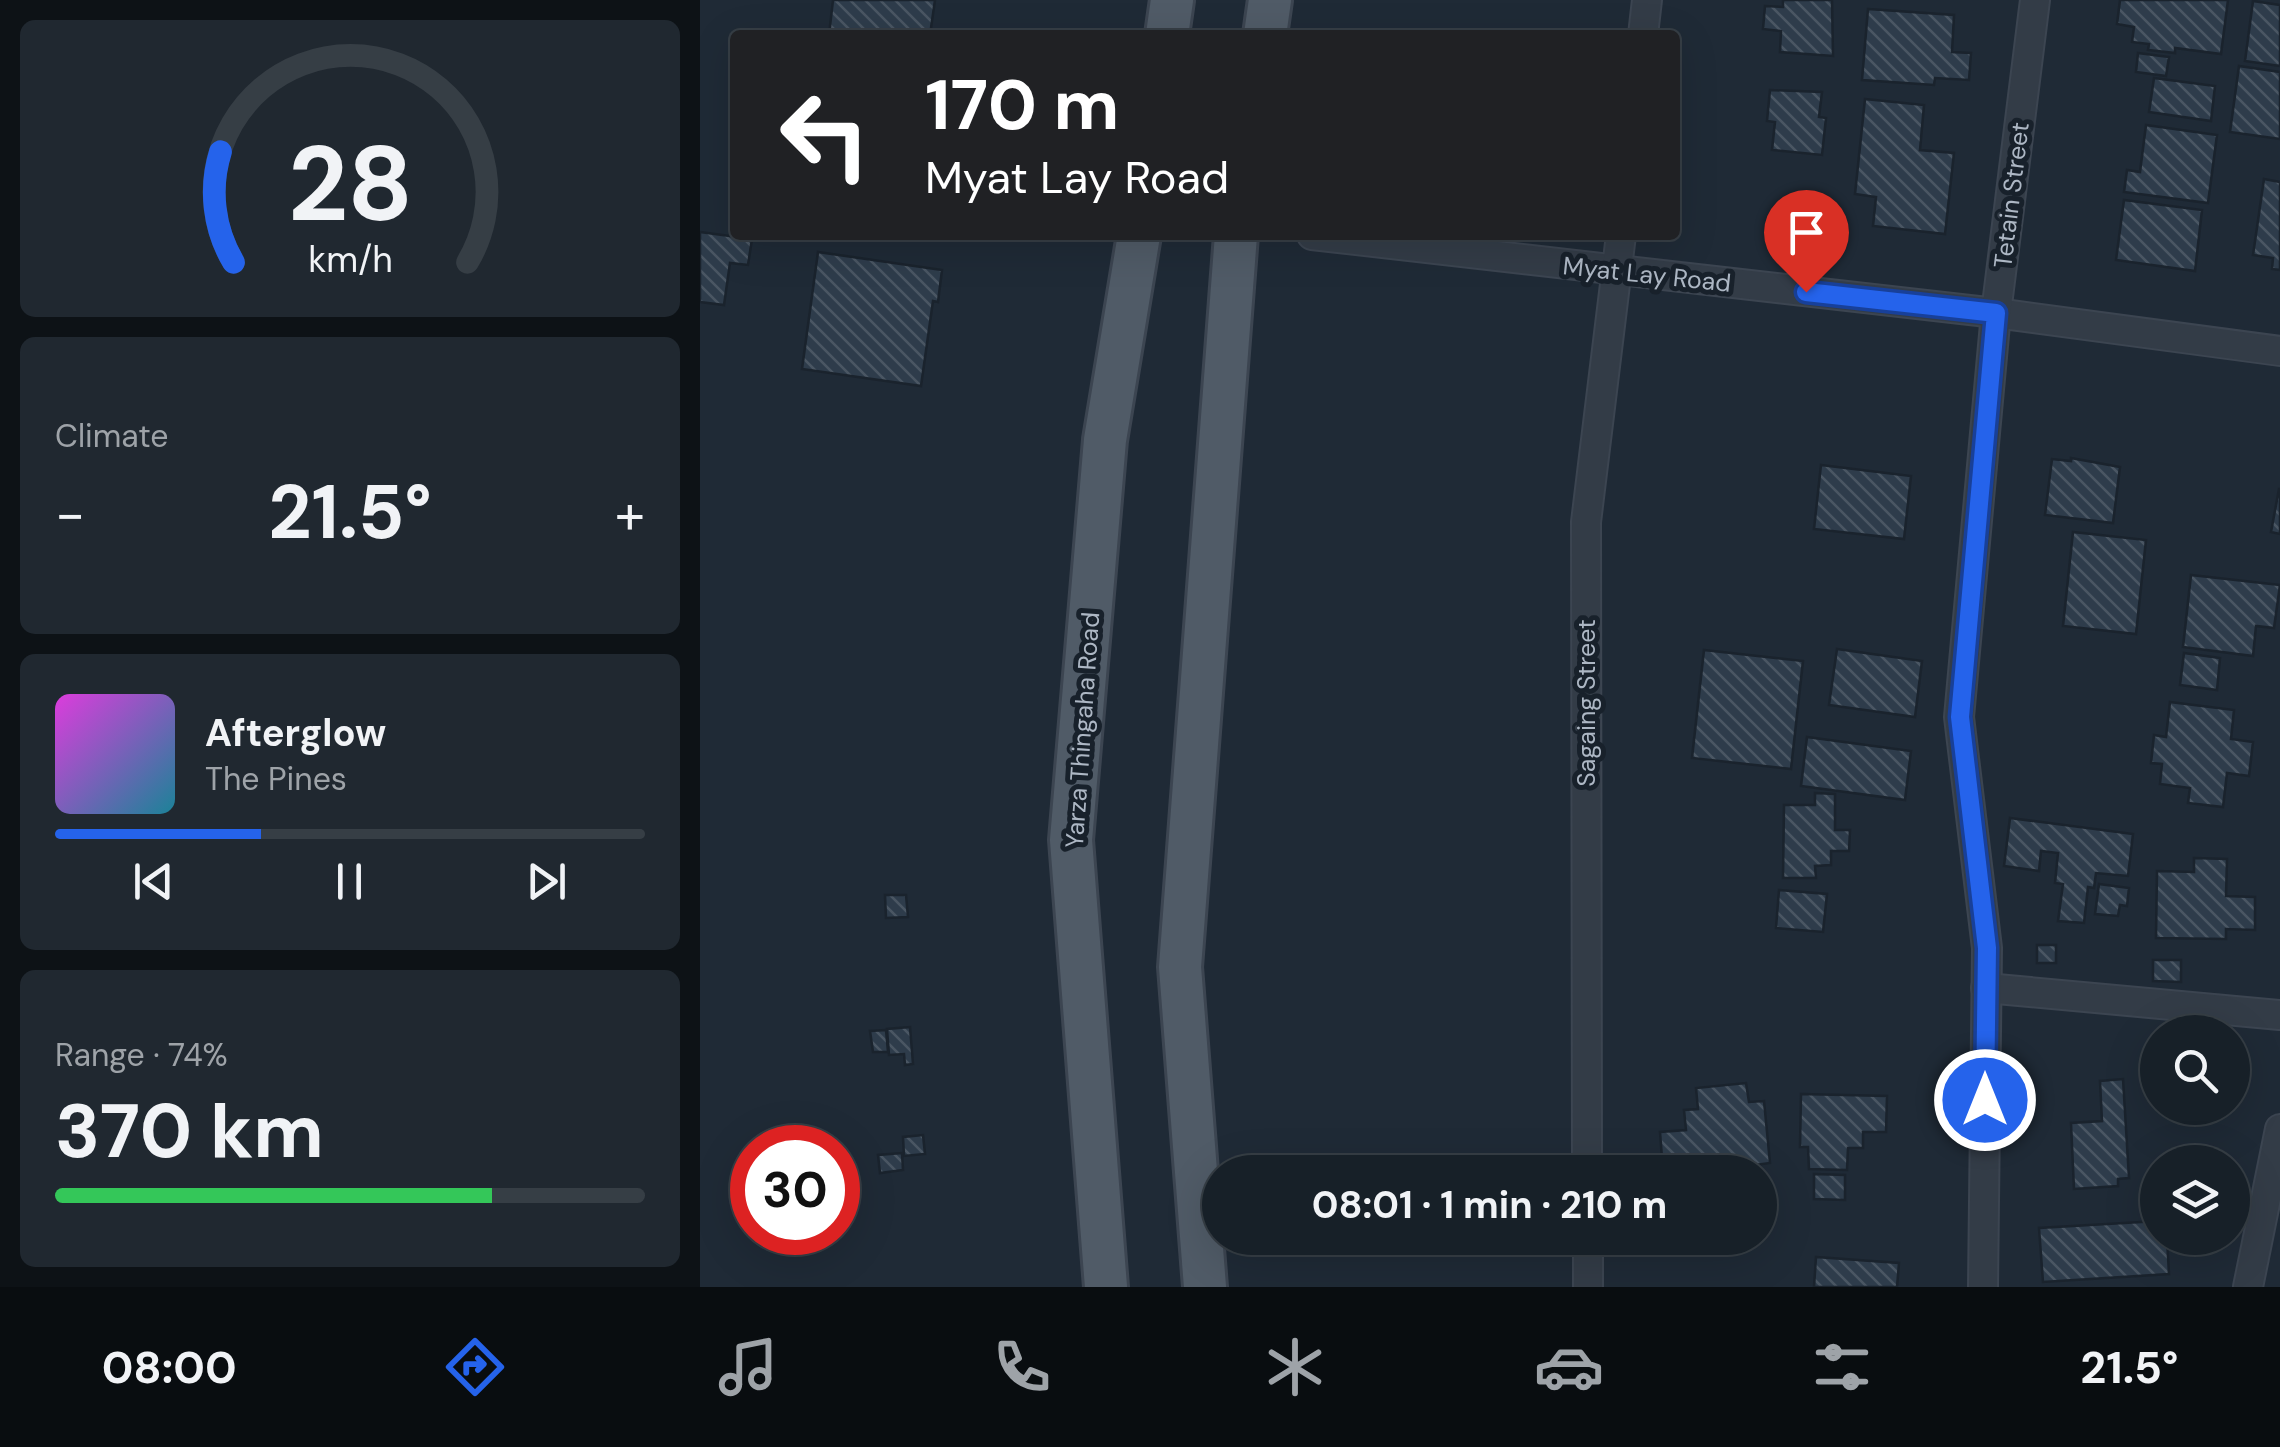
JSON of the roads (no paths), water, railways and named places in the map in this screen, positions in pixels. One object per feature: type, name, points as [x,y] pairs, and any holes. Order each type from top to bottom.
[{"type":"main road","points":[[1168,30],[1172,0]]},
{"type":"main road","points":[[1266,30],[1270,0]]},
{"type":"main road","name":"Yarza Thingaha Road","points":[[1106,1287],[1071,840],[1105,440],[1139,240]]},
{"type":"main road","points":[[1205,1287],[1180,967],[1236,240]]},
{"type":"street","points":[[1645,30],[1648,0]]},
{"type":"street","name":"Tetain Street","points":[[1983,1287],[1987,948],[1960,717],[1996,313],[2035,0]]},
{"type":"street","name":"Myat Lay Road","points":[[1356,240],[1996,313],[2280,351]]},
{"type":"street","name":"Sagaing Street","points":[[1588,1155],[1586,522],[1620,240]]},
{"type":"street","points":[[1986,988],[2280,1015]]},
{"type":"street","points":[[2248,1287],[2280,1129]]},
{"type":"street","points":[[1588,1255],[1588,1287]]}]
